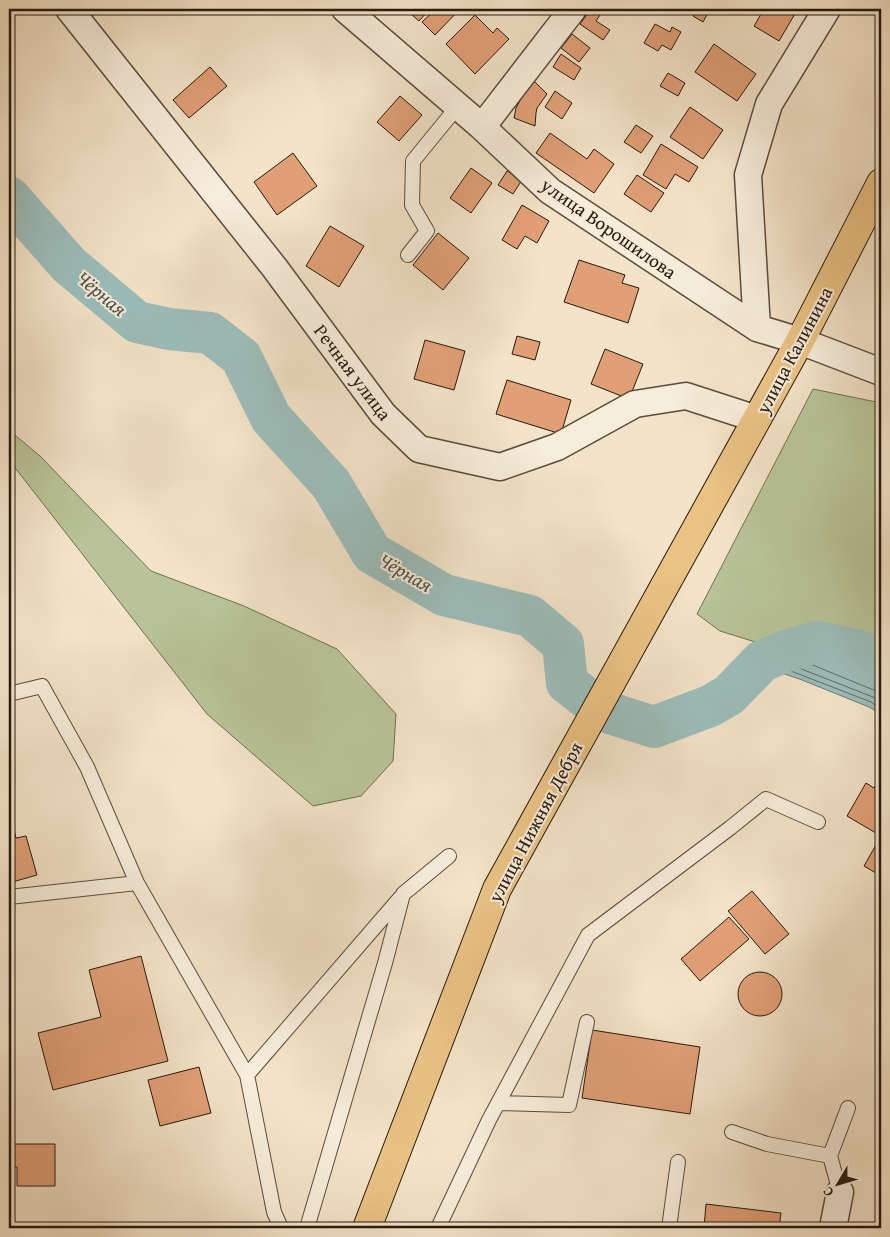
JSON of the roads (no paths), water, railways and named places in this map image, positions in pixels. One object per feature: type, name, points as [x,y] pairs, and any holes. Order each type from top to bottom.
[{"type":"highway","name":"улица Калинина","points":[[704,515],[800,341],[881,183]]},
{"type":"highway","name":"улица Нижняя Дебря","points":[[367,1228],[496,889],[704,515]]},
{"type":"street","name":"Речная улица","points":[[69,9],[274,267],[383,414],[419,449],[500,467],[557,447],[635,404],[686,396],[757,418]]},
{"type":"street","name":"улица Ворошилова","points":[[344,9],[482,127],[550,192],[757,328],[800,341],[881,372]]},
{"type":"street","points":[[482,127],[573,9]]},
{"type":"street","points":[[757,328],[748,175],[770,104],[827,9]]},
{"type":"street","points":[[833,1228],[840,1192]]},
{"type":"lane","points":[[408,255],[427,231],[412,205],[413,161],[458,106]]},
{"type":"lane","points":[[9,694],[42,686],[87,767],[137,883],[246,1075],[274,1212],[281,1228]]},
{"type":"lane","points":[[438,1228],[498,1103],[588,935],[766,799],[818,822]]},
{"type":"lane","points":[[246,1075],[403,894],[449,856]]},
{"type":"lane","points":[[9,896],[137,883]]},
{"type":"lane","points":[[307,1228],[385,963],[403,894]]},
{"type":"lane","points":[[498,1103],[568,1105],[587,1022]]},
{"type":"lane","points":[[840,1192],[830,1156],[848,1108]]},
{"type":"lane","points":[[732,1132],[768,1144],[830,1156]]},
{"type":"lane","points":[[668,1228],[678,1162]]},
{"type":"water","points":[[825,634],[881,641],[881,714],[869,707],[776,671],[762,661],[765,645],[796,635]]},
{"type":"waterway","name":"Чёрная","points":[[9,197],[69,265],[137,322],[169,329],[210,333],[241,357],[271,418],[331,484],[372,553],[444,595],[530,616],[563,644],[567,683],[603,711],[654,727],[710,706],[729,695],[762,661],[786,651],[818,642],[856,650],[881,660]]}]
